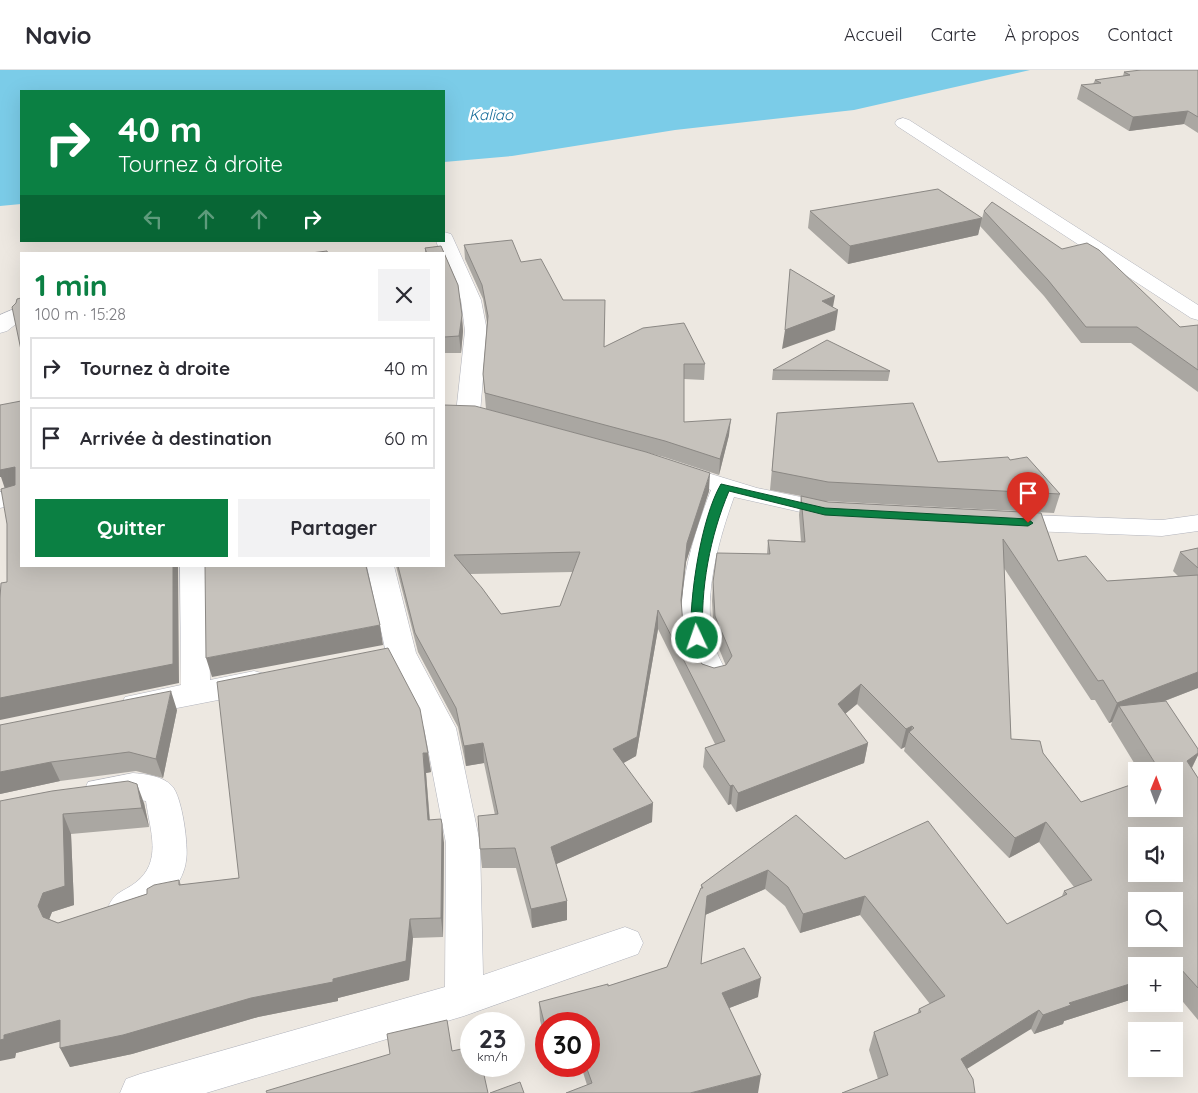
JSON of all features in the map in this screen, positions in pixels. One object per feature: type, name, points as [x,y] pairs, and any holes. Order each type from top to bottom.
[{"type":"street","points":[[903,123],[1198,314]]},
{"type":"street","points":[[445,413],[477,415],[476,331],[471,300],[446,250]]},
{"type":"street","points":[[0,327],[5,321],[20,313]]},
{"type":"street","points":[[654,464],[752,495],[825,511],[864,514]]},
{"type":"street","points":[[712,675],[697,638],[696,613],[702,571],[716,508],[725,487]]},
{"type":"street","points":[[980,520],[1162,528],[1198,523]]},
{"type":"street","points":[[194,567],[193,616],[196,694]]},
{"type":"street","points":[[380,567],[386,655],[440,728],[463,843],[464,999]]},
{"type":"street","points":[[108,711],[284,676]]},
{"type":"street","points":[[70,795],[136,786],[148,787],[157,791],[162,796],[170,861],[161,880],[150,892],[130,904],[102,912]]},
{"type":"street","points":[[140,1093],[464,999],[626,943]]},
{"type":"water","name":"Kaliao","points":[[0,70],[1030,70],[854,110],[675,130],[512,156],[445,162],[445,90],[20,90],[20,204],[0,206]]},
{"type":"building","points":[[1141,70],[1198,70],[1198,117],[1188,111],[1133,117],[1081,85],[1101,83],[1095,80],[1130,75],[1124,72]]},
{"type":"building","points":[[938,189],[982,218],[850,246],[810,211]]},
{"type":"building","points":[[992,202],[1062,249],[1087,243],[1099,250],[1180,327],[1198,325],[1198,370],[1137,327],[1086,327],[1048,280],[984,211]]},
{"type":"building","points":[[512,240],[521,262],[541,259],[563,300],[605,300],[604,347],[643,328],[684,323],[705,364],[684,364],[684,422],[731,419],[720,459],[665,441],[485,393],[483,374],[488,316],[482,285],[464,245]]},
{"type":"building","points":[[441,246],[444,252],[426,252],[425,248]]},
{"type":"building","points":[[445,255],[458,285],[462,315],[459,336],[445,337]]},
{"type":"building","points":[[790,269],[835,296],[822,301],[838,310],[785,330]]},
{"type":"building","points":[[20,298],[20,345],[12,307],[17,299]]},
{"type":"building","points":[[827,340],[890,371],[773,370]]},
{"type":"building","points":[[20,401],[20,567],[173,567],[173,664],[0,698],[0,598],[1,583],[7,582],[7,524],[1,489],[15,485],[15,467],[0,470],[0,405]]},
{"type":"building","points":[[913,403],[938,462],[1008,457],[1010,460],[1027,457],[1060,494],[828,482],[772,471],[777,413]]},
{"type":"building","points":[[445,405],[475,406],[646,452],[710,473],[687,543],[681,600],[683,624],[690,642],[702,664],[714,668],[726,665],[732,656],[715,616],[713,582],[717,553],[770,554],[768,540],[805,542],[801,496],[828,502],[1041,513],[1058,561],[1086,556],[1107,581],[1198,575],[1198,672],[1117,703],[1103,680],[1098,681],[1003,539],[1011,739],[1040,741],[1043,753],[1081,802],[1128,786],[1128,818],[1183,817],[1183,762],[1154,762],[1119,706],[1166,701],[1198,749],[1198,753],[1187,761],[1198,778],[1198,988],[1183,971],[1183,957],[1128,957],[1128,985],[1069,1003],[1071,1005],[1043,1015],[1039,1010],[961,1059],[973,1079],[975,1093],[842,1093],[888,1075],[874,1032],[921,1012],[919,1009],[945,996],[865,896],[803,914],[788,887],[768,870],[707,896],[701,964],[744,948],[761,978],[722,993],[761,1075],[690,1093],[566,1093],[592,1083],[590,1077],[600,1077],[600,1012],[542,1012],[539,1002],[608,984],[608,986],[667,967],[701,888],[703,888],[701,885],[796,815],[845,859],[928,821],[1007,924],[1067,894],[1064,891],[1092,880],[1046,822],[1015,838],[909,732],[914,728],[912,726],[906,729],[861,684],[838,704],[868,743],[738,793],[733,785],[730,786],[705,748],[725,741],[658,610],[637,737],[613,749],[653,803],[551,847],[567,901],[531,909],[515,848],[480,849],[478,816],[498,814],[483,743],[464,746],[456,708],[415,633],[398,567],[445,567]],"holes":[[[580,552],[560,606],[501,614],[454,555]]]},
{"type":"building","points":[[1198,548],[1198,568],[1180,552]]},
{"type":"building","points":[[205,567],[366,567],[380,625],[206,658]]},
{"type":"building","points":[[388,648],[420,709],[428,753],[423,753],[428,820],[441,819],[442,824],[441,918],[410,919],[406,961],[333,979],[333,982],[251,998],[123,1035],[60,1048],[60,1020],[4,1035],[4,1039],[0,1040],[0,801],[52,791],[128,781],[137,784],[142,808],[63,814],[65,886],[43,893],[38,906],[43,917],[58,923],[147,894],[147,889],[154,885],[179,880],[179,885],[239,878],[217,682]]},
{"type":"building","points":[[171,691],[156,759],[129,752],[51,762],[0,772],[0,725]]},
{"type":"building","points":[[447,1020],[452,1051],[460,1049],[460,1077],[484,1077],[488,1093],[267,1093],[266,1091],[390,1054],[387,1034]]},
{"type":"building","points":[[520,1082],[524,1093],[490,1093]]},
{"type":"route","points":[[697,638],[696,613],[702,571],[716,508],[725,487],[825,511],[1028,523]]}]
